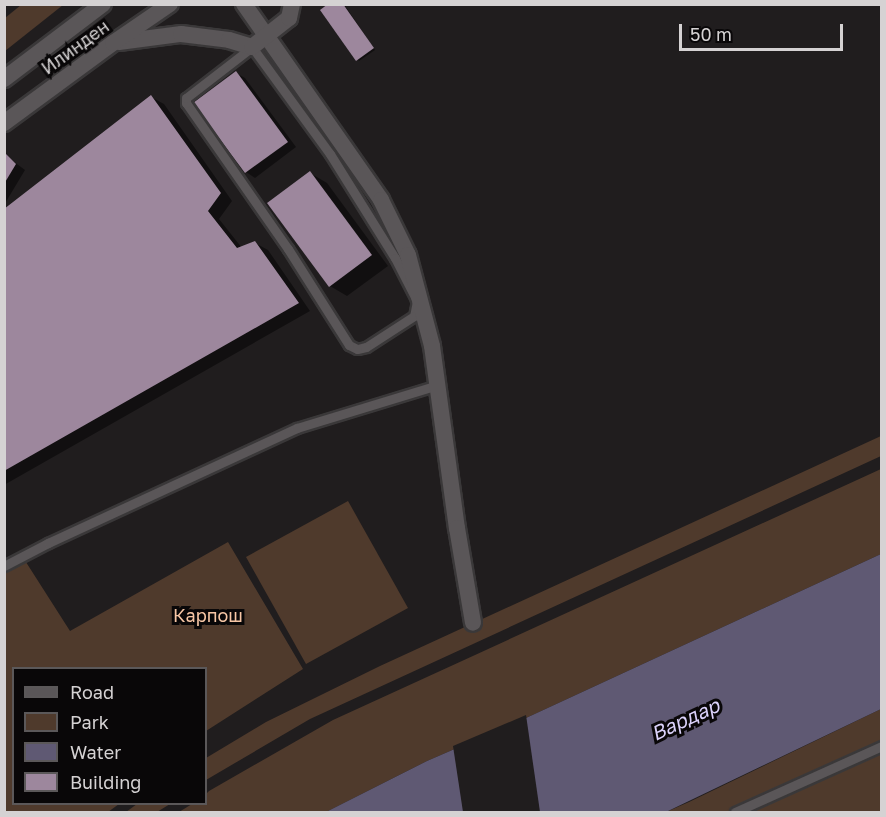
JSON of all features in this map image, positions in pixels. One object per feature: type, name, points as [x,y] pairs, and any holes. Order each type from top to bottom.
[{"type":"street","name":"Илинден","points":[[4,79],[91,10],[103,4]]},
{"type":"street","name":"Илинден","points":[[4,123],[170,4]]},
{"type":"street","points":[[244,4],[381,201],[401,237],[415,273],[426,314],[438,385],[455,517],[473,623]]},
{"type":"street","points":[[113,43],[181,34],[220,39],[252,47],[289,18],[292,4]]},
{"type":"lane","points":[[252,47],[330,154],[395,258],[417,301],[414,316],[366,347],[357,349],[349,345],[288,249],[186,103],[186,98],[252,47]]},
{"type":"lane","points":[[4,566],[48,543],[297,428],[438,385]]},
{"type":"lane","points":[[735,813],[882,746]]},
{"type":"green space","points":[[21,5],[63,5],[5,51],[5,18]]},
{"type":"green space","points":[[881,436],[881,456],[310,719],[207,779],[207,757],[266,722],[380,666]]},
{"type":"green space","points":[[881,469],[881,554],[526,718],[427,761],[326,812],[179,812],[190,805],[207,805],[209,791],[333,720]]},
{"type":"green space","points":[[348,501],[408,608],[306,664],[246,557]]},
{"type":"green space","name":"Карпош","points":[[228,542],[303,669],[207,730],[207,667],[12,667],[12,805],[118,805],[108,812],[5,812],[5,571],[24,559],[70,631]]},
{"type":"green space","points":[[881,709],[881,812],[666,812],[689,802]]},
{"type":"green space","points":[[136,805],[168,805],[157,812],[126,812]]},
{"type":"water","name":"Вардар","points":[[881,554],[881,709],[666,812],[326,812],[427,761],[526,718]]},
{"type":"pier","points":[[526,715],[540,812],[463,812],[453,746]]},
{"type":"building","points":[[328,4],[343,4],[374,48],[356,61],[320,10]]},
{"type":"building","points":[[236,71],[288,142],[245,173],[193,103]]},
{"type":"building","points":[[151,95],[221,193],[208,211],[237,248],[255,241],[299,303],[4,471],[4,209]]},
{"type":"building","points":[[6,154],[16,164],[4,184],[4,155]]},
{"type":"building","points":[[310,171],[372,255],[329,287],[267,203]]}]
